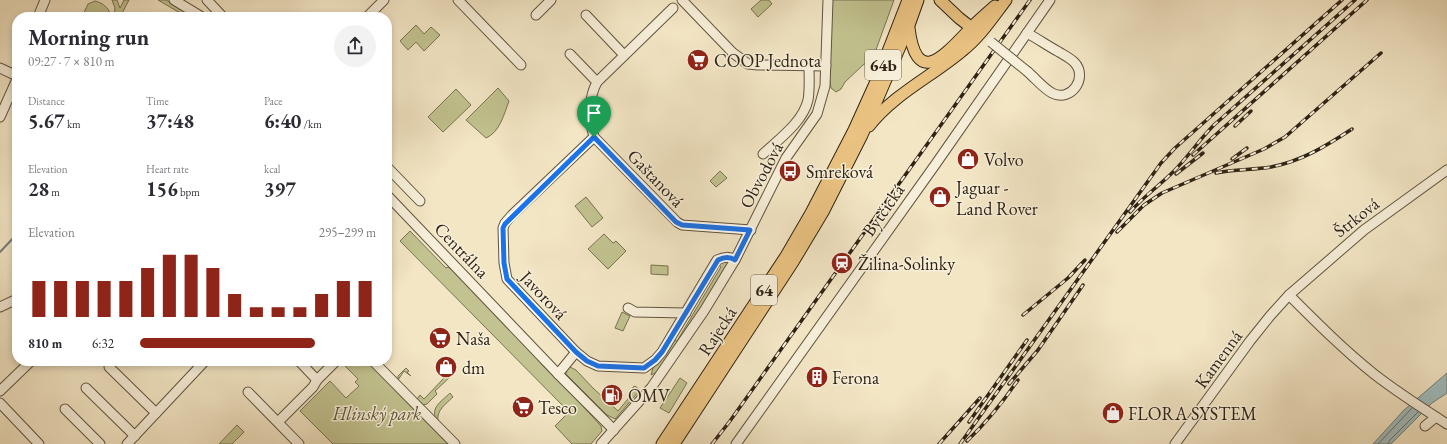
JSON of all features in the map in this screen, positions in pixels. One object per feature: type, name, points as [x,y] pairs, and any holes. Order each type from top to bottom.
[{"type":"main road","points":[[940,0],[975,31]]},
{"type":"main road","points":[[858,132],[885,107],[963,50],[975,31],[1001,0]]},
{"type":"main road","points":[[908,28],[912,49],[920,59],[926,62],[933,61],[940,58],[975,31],[1006,0]]},
{"type":"main road","name":"64b","points":[[858,132],[908,28],[914,2]]},
{"type":"main road","name":"64b","points":[[858,132],[878,78],[914,2]]},
{"type":"main road","name":"Rajecká","points":[[662,444],[786,256],[858,132]]},
{"type":"main road","name":"Rajecká","points":[[674,444],[793,262],[823,212],[858,132]]},
{"type":"street","points":[[40,12],[44,0]]},
{"type":"street","points":[[174,0],[194,12]]},
{"type":"street","points":[[207,0],[219,12]]},
{"type":"street","points":[[372,12],[384,0]]},
{"type":"street","points":[[458,0],[521,65]]},
{"type":"street","points":[[536,15],[551,0]]},
{"type":"street","points":[[682,0],[727,48],[748,64],[826,66]]},
{"type":"street","name":"Obvodová","points":[[601,444],[640,402],[704,311],[735,260],[791,151],[817,114],[825,86],[828,0]]},
{"type":"street","name":"Bytčická","points":[[736,444],[906,207],[1050,0]]},
{"type":"street","points":[[594,137],[591,125],[591,98],[597,82],[673,8]]},
{"type":"street","points":[[586,15],[624,55]]},
{"type":"street","points":[[975,31],[991,42],[1052,93],[1059,95],[1072,91],[1078,85],[1080,78],[1080,71],[1074,61],[1027,33]]},
{"type":"street","points":[[570,54],[597,82]]},
{"type":"street","points":[[763,154],[793,125],[803,112],[809,92],[809,66]]},
{"type":"street","points":[[0,68],[12,75]]},
{"type":"street","points":[[0,117],[12,89]]},
{"type":"street","name":"Gaštanová","points":[[594,137],[676,222],[682,225],[750,230]]},
{"type":"street","name":"Javorová","points":[[594,137],[512,215],[503,228],[504,263],[507,279],[576,352],[587,361],[598,366],[644,368],[655,360],[662,352],[718,260],[723,258],[731,258],[735,260]]},
{"type":"street","name":"Štrková","points":[[1289,295],[1364,230],[1447,170]]},
{"type":"street","points":[[392,172],[420,201]]},
{"type":"street","name":"Centrálna","points":[[392,200],[558,374],[614,430]]},
{"type":"street","points":[[1289,295],[1334,340],[1373,373],[1447,424]]},
{"type":"street","name":"Kamenná","points":[[1175,444],[1255,335],[1289,295]]},
{"type":"street","points":[[0,307],[12,302]]},
{"type":"street","points":[[628,308],[635,312],[686,313]]},
{"type":"street","points":[[558,374],[576,352]]},
{"type":"street","points":[[0,391],[26,366]]},
{"type":"street","points":[[127,444],[200,366]]},
{"type":"street","points":[[304,366],[318,380]]},
{"type":"street","points":[[278,422],[313,387],[331,366]]},
{"type":"street","points":[[378,366],[455,444]]},
{"type":"street","points":[[109,367],[156,413]]},
{"type":"street","points":[[86,388],[135,436]]},
{"type":"street","points":[[248,392],[299,444]]},
{"type":"street","points":[[0,403],[39,444]]},
{"type":"street","points":[[65,409],[100,444]]},
{"type":"street","points":[[1425,426],[1434,415]]},
{"type":"green space","points":[[112,0],[117,0],[120,8],[124,0],[129,0],[123,12],[115,12],[115,8]]},
{"type":"green space","points":[[158,0],[166,0],[186,12],[178,12]]},
{"type":"green space","points":[[761,0],[769,0],[772,4],[758,17],[751,9]]},
{"type":"green space","points":[[831,0],[894,0],[873,58],[863,65],[845,82],[841,89],[836,92],[831,88],[829,77]]},
{"type":"green space","points":[[95,1],[105,6],[110,12],[84,12],[88,4]]},
{"type":"green space","points":[[416,25],[424,34],[431,27],[440,35],[424,51],[416,42],[408,50],[400,41]]},
{"type":"green space","points":[[498,88],[509,101],[495,132],[486,138],[466,120]]},
{"type":"green space","points":[[456,89],[471,105],[443,132],[428,117]]},
{"type":"green space","points":[[720,171],[727,178],[716,187],[710,181]]},
{"type":"green space","points":[[586,197],[603,218],[592,227],[575,206]]},
{"type":"green space","points":[[410,231],[446,268],[448,267],[460,275],[601,426],[602,431],[591,444],[572,444],[555,426],[569,412],[400,241]]},
{"type":"green space","points":[[604,234],[613,243],[616,241],[626,251],[608,269],[588,249]]},
{"type":"green space","points":[[721,261],[730,262],[712,292],[657,372],[651,375],[654,364],[673,340],[677,341],[721,267],[718,264]]},
{"type":"green space","points":[[651,265],[668,266],[668,275],[651,274]]},
{"type":"green space","points":[[622,312],[630,316],[623,331],[615,328]]},
{"type":"green space","name":"Hlinský park","points":[[345,366],[374,366],[451,444],[333,444],[300,411],[330,381],[346,398],[359,386],[355,382],[358,379]]},
{"type":"green space","points":[[570,367],[576,370],[618,411],[628,399],[633,387],[635,386],[640,390],[615,419],[607,415],[566,374],[567,369]]},
{"type":"green space","points":[[406,368],[409,371],[407,372],[411,376],[404,371],[398,380],[398,376]]},
{"type":"green space","points":[[444,371],[450,377],[435,391],[437,394],[427,404],[422,405],[398,380],[417,399],[420,395],[424,399],[444,378],[441,375]]},
{"type":"green space","points":[[680,378],[687,383],[669,413],[660,408]]},
{"type":"green space","points":[[450,393],[453,397],[440,410],[438,421],[435,417],[435,409]]},
{"type":"green space","points":[[237,425],[244,432],[232,444],[219,444]]},
{"type":"water","points":[[1447,373],[1447,393],[1432,403],[1391,444],[1373,444],[1404,410]]},
{"type":"waterway","points":[[0,252],[12,239]]},
{"type":"railway","points":[[712,444],[730,421],[1030,0]]},
{"type":"railway","points":[[960,444],[1161,163],[1175,148],[1342,0]]},
{"type":"railway","points":[[1130,212],[1140,201],[1173,172],[1214,125],[1355,0]]},
{"type":"railway","points":[[1193,155],[1367,0]]},
{"type":"railway","points":[[1117,232],[1144,205],[1162,193],[1264,149],[1285,137],[1381,53]]},
{"type":"railway","points":[[1235,126],[1251,111]]},
{"type":"railway","points":[[1216,173],[1271,167],[1293,161],[1323,147],[1352,129]]},
{"type":"railway","points":[[1232,159],[1247,148]]},
{"type":"railway","points":[[1176,174],[1203,153]]},
{"type":"railway","points":[[1023,315],[1068,278],[1085,260]]},
{"type":"railway","points":[[1009,384],[1038,350],[1083,285]]},
{"type":"railway","points":[[969,422],[1027,340]]},
{"type":"railway","points":[[967,441],[994,412],[1018,380]]},
{"type":"railway","points":[[939,444],[980,398]]},
{"type":"place","name":"COOP Jednota","points":[[698,60]]},
{"type":"place","name":"Volvo","points":[[968,159]]},
{"type":"place","name":"Smreková","points":[[790,171]]},
{"type":"place","name":"Jaguar - Land Rover","points":[[940,197]]},
{"type":"place","name":"Žilina-Solinky","points":[[842,263]]},
{"type":"place","name":"Naša","points":[[440,338]]},
{"type":"place","name":"dm","points":[[446,367]]},
{"type":"place","name":"Ferona","points":[[817,377]]},
{"type":"place","name":"OMV","points":[[612,395]]},
{"type":"place","name":"Tesco","points":[[523,407]]},
{"type":"place","name":"FLORA SYSTEM","points":[[1113,413]]},
{"type":"route","points":[[594,137],[676,222],[682,225],[750,230],[735,260],[731,258],[723,258],[718,260],[662,352],[655,360],[644,368],[598,366],[587,361],[576,352],[507,279],[504,258],[503,228],[505,224],[512,215],[587,142],[594,137]]}]
